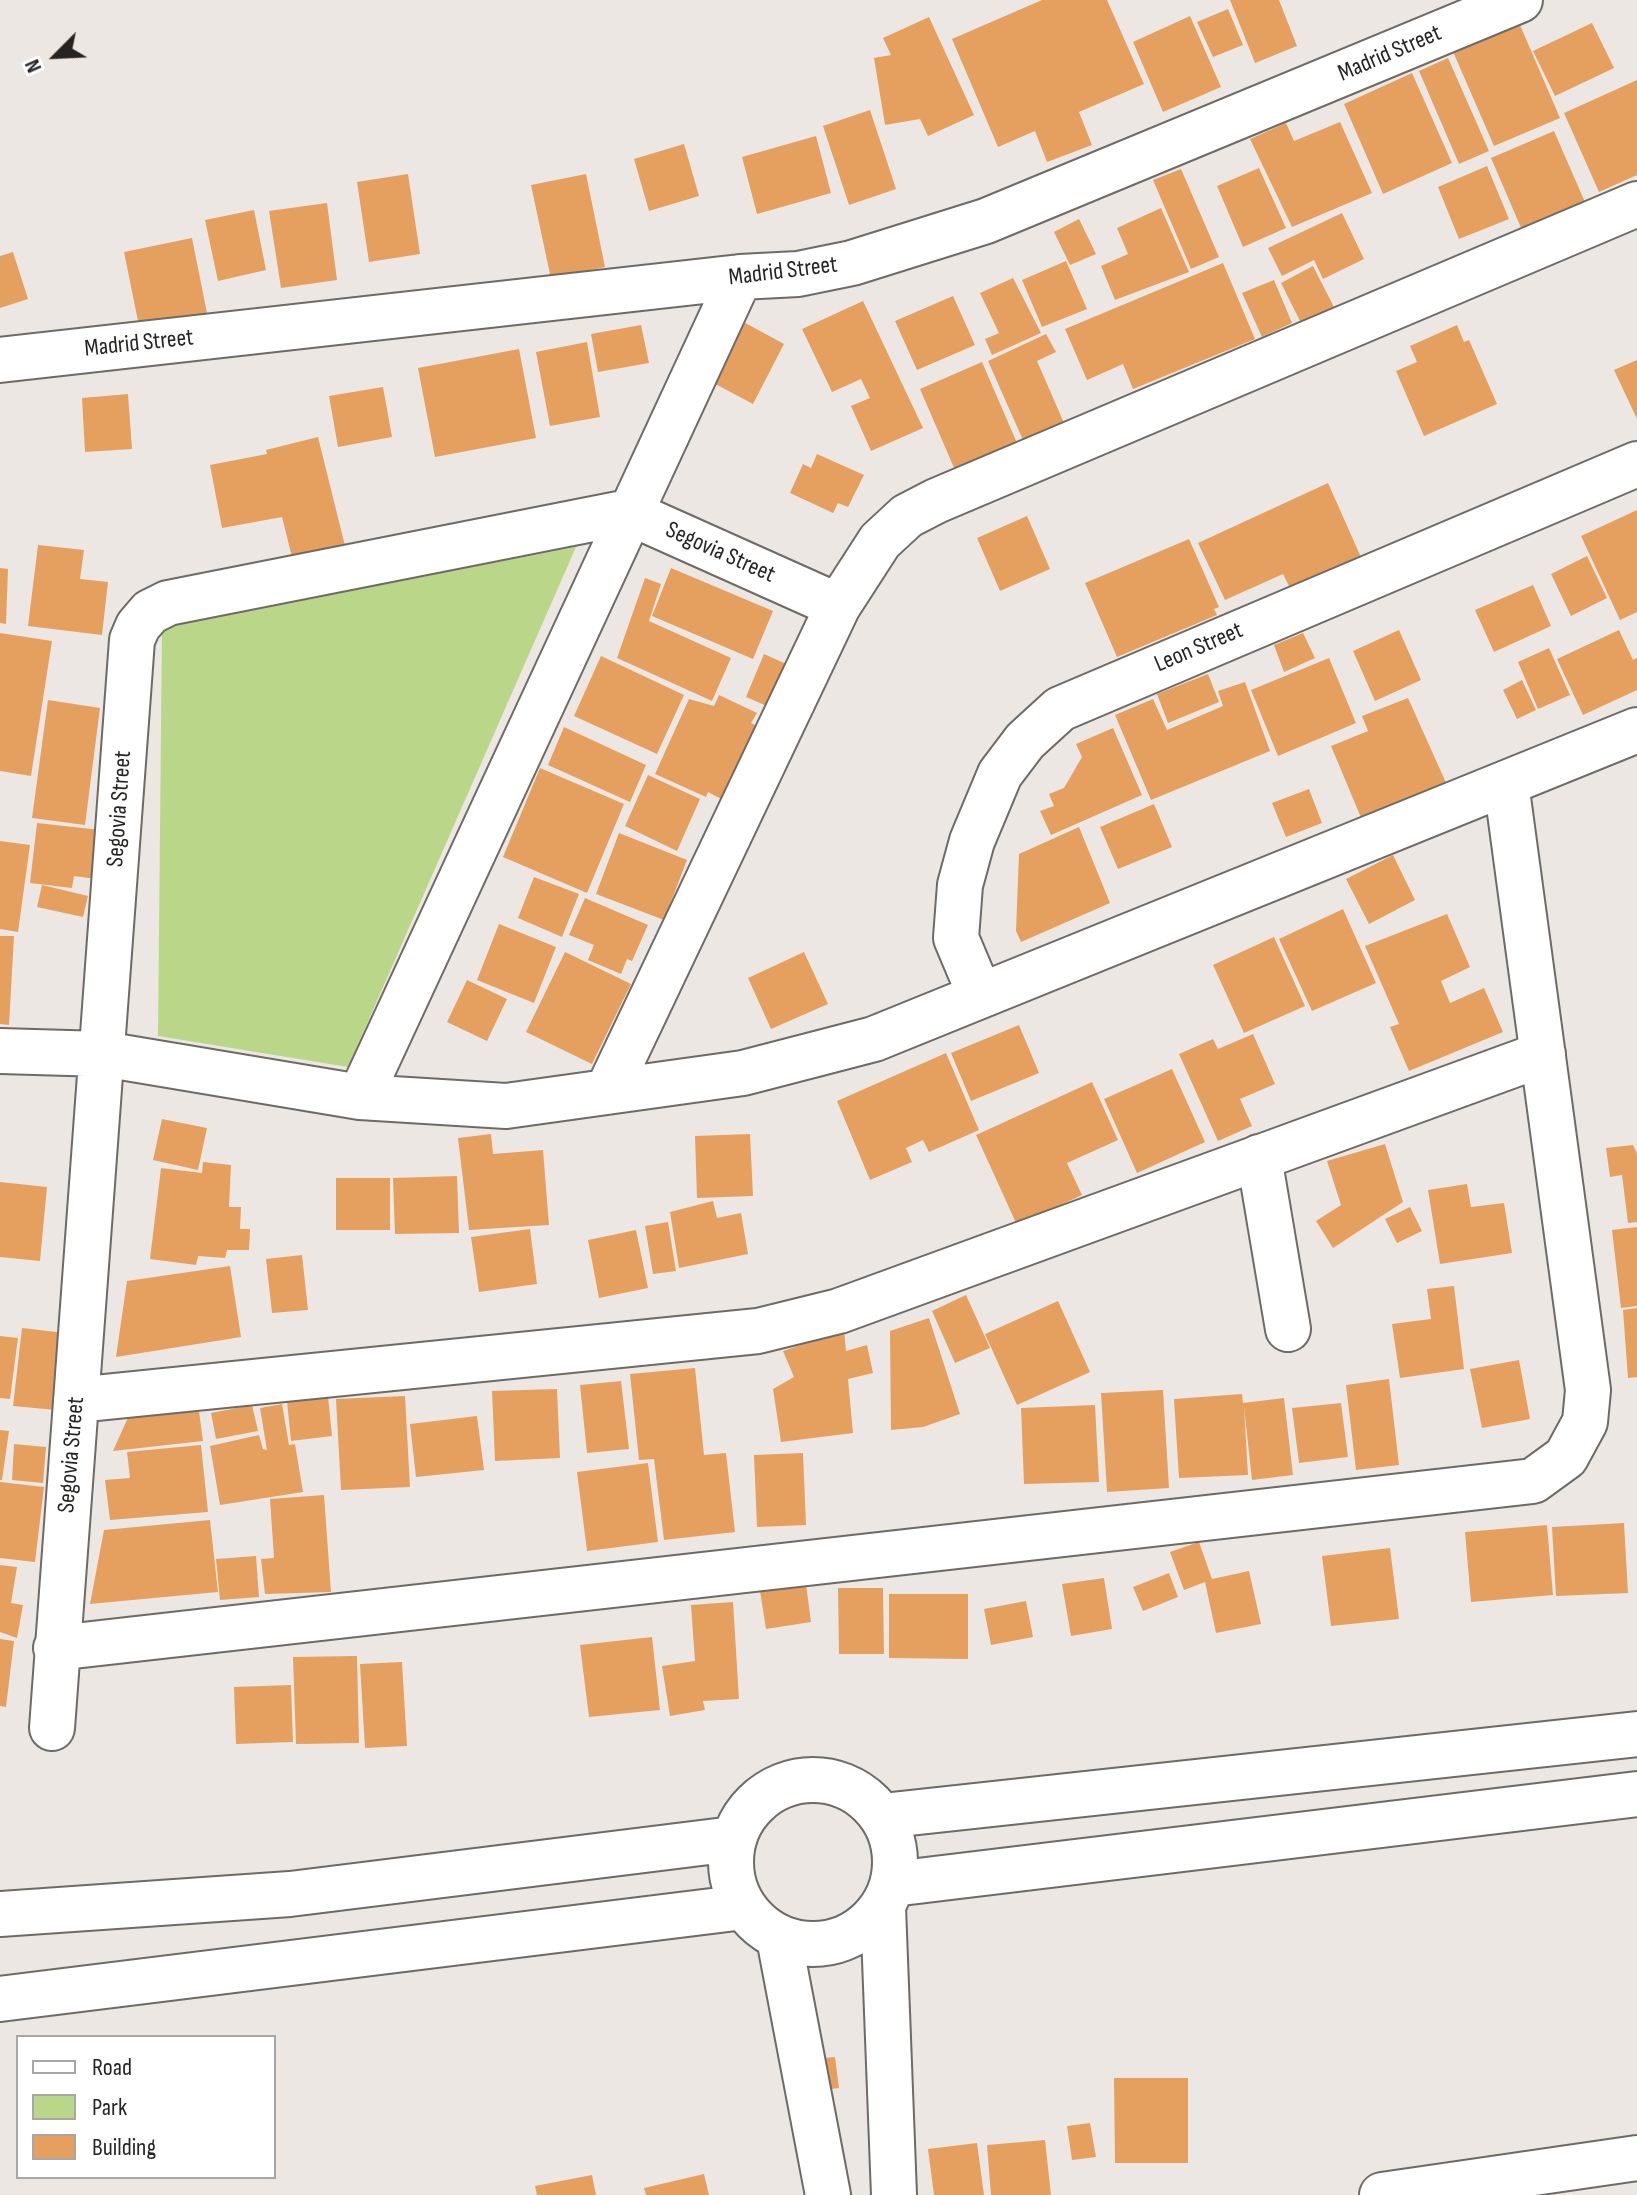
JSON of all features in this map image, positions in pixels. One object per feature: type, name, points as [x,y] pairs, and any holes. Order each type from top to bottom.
[{"type":"street","name":"Madrid Street","points":[[0,360],[740,277],[798,274],[852,263],[986,221],[1520,0]]},
{"type":"street","points":[[607,1092],[838,606],[880,541],[907,516],[1637,204]]},
{"type":"street","points":[[360,1097],[628,512],[740,277]]},
{"type":"street","name":"Leon Street","points":[[980,995],[956,938],[960,885],[972,841],[1000,774],[1025,741],[1060,709],[1637,464]]},
{"type":"street","name":"Segovia Street","points":[[52,1728],[132,640],[150,612],[168,603],[195,597],[628,512],[838,606]]},
{"type":"street","points":[[0,1051],[103,1054],[360,1097],[506,1106],[743,1073],[874,1039],[1637,730]]},
{"type":"street","points":[[56,1648],[1533,1481],[1566,1457],[1585,1422],[1588,1390],[1506,783]]},
{"type":"street","points":[[76,1400],[758,1331],[839,1311],[1543,1054]]},
{"type":"street","points":[[1259,1157],[1288,1329]]},
{"type":"street","points":[[882,1816],[1637,1734]]},
{"type":"street","points":[[894,2195],[888,1896],[896,1861],[892,1838],[882,1816],[847,1785],[824,1779],[801,1779],[778,1786],[758,1799],[743,1817],[733,1839],[730,1862],[733,1885],[744,1907],[759,1925],[779,1938],[802,1944],[825,1944],[848,1937],[868,1924],[888,1896],[1637,1794]]},
{"type":"street","points":[[0,1914],[290,1894],[733,1839]]},
{"type":"street","points":[[0,1999],[744,1907]]},
{"type":"street","points":[[779,1938],[828,2195]]},
{"type":"street","points":[[1382,2195],[1637,2158]]},
{"type":"green space","points":[[576,547],[348,1067],[158,1036],[162,626]]},
{"type":"building","points":[[1042,0],[1107,0],[1144,84],[1079,112],[1092,145],[1047,162],[1035,131],[998,147],[952,39]]},
{"type":"building","points":[[1230,0],[1279,0],[1297,46],[1255,63]]},
{"type":"building","points":[[1228,9],[1243,45],[1213,57],[1197,22]]},
{"type":"building","points":[[1190,16],[1221,87],[1163,112],[1133,42]]},
{"type":"building","points":[[929,17],[974,115],[928,136],[920,119],[885,125],[874,58],[891,55],[883,38]]},
{"type":"building","points":[[1517,18],[1560,118],[1494,146],[1451,47]]},
{"type":"building","points":[[1592,23],[1614,68],[1555,96],[1533,51]]},
{"type":"building","points":[[1448,58],[1489,151],[1459,164],[1419,71]]},
{"type":"building","points":[[1412,73],[1452,163],[1383,194],[1344,104]]},
{"type":"building","points":[[1637,80],[1637,175],[1599,192],[1564,113]]},
{"type":"building","points":[[870,110],[896,189],[849,205],[823,126]]},
{"type":"building","points":[[1340,122],[1372,193],[1292,227],[1250,139],[1286,123],[1294,141]]},
{"type":"building","points":[[1554,131],[1591,216],[1528,244],[1491,158]]},
{"type":"building","points":[[816,136],[831,193],[757,214],[742,157]]},
{"type":"building","points":[[684,144],[699,196],[649,211],[634,159]]},
{"type":"building","points":[[1487,166],[1509,219],[1459,239],[1438,187]]},
{"type":"building","points":[[1259,168],[1286,228],[1243,247],[1217,186]]},
{"type":"building","points":[[1181,169],[1219,257],[1191,269],[1153,180]]},
{"type":"building","points":[[408,174],[420,254],[369,262],[357,182]]},
{"type":"building","points":[[586,174],[605,267],[551,279],[531,185]]},
{"type":"building","points":[[327,203],[337,280],[281,288],[269,211]]},
{"type":"building","points":[[1161,208],[1189,272],[1115,300],[1101,266],[1128,254],[1117,228]]},
{"type":"building","points":[[254,210],[266,270],[218,281],[205,220]]},
{"type":"building","points":[[1342,213],[1364,259],[1323,279],[1314,260],[1282,276],[1268,248]]},
{"type":"building","points":[[1079,219],[1096,254],[1070,265],[1054,232]]},
{"type":"building","points":[[192,238],[207,313],[139,326],[124,252]]},
{"type":"building","points":[[13,252],[28,299],[0,308],[0,256]]},
{"type":"building","points":[[1066,261],[1087,309],[1042,327],[1022,280]]},
{"type":"building","points":[[1223,263],[1255,339],[1133,389],[1123,364],[1087,380],[1065,329]]},
{"type":"building","points":[[1313,266],[1335,309],[1302,325],[1281,283]]},
{"type":"building","points":[[1013,278],[1041,333],[992,355],[985,339],[999,333],[980,293]]},
{"type":"building","points":[[1274,280],[1292,323],[1262,337],[1242,293]]},
{"type":"building","points":[[953,296],[975,345],[917,370],[895,321]]},
{"type":"building","points":[[863,301],[923,428],[871,451],[851,406],[870,398],[861,379],[832,392],[802,329]]},
{"type":"building","points":[[738,319],[784,344],[753,404],[706,379]]},
{"type":"building","points":[[641,325],[649,363],[598,372],[591,334]]},
{"type":"building","points":[[1457,325],[1464,342],[1469,340],[1497,404],[1424,436],[1396,371],[1417,362],[1410,346]]},
{"type":"building","points":[[1046,334],[1056,352],[1037,361],[1064,423],[1023,440],[988,361]]},
{"type":"building","points":[[587,342],[600,417],[550,426],[536,352]]},
{"type":"building","points":[[519,349],[536,438],[435,457],[418,368]]},
{"type":"building","points":[[1637,360],[1637,419],[1614,370]]},
{"type":"building","points":[[982,362],[1017,443],[955,470],[920,389]]},
{"type":"building","points":[[383,387],[392,437],[338,447],[329,396]]},
{"type":"building","points":[[128,394],[132,449],[85,452],[82,398]]},
{"type":"building","points":[[318,437],[345,546],[293,561],[282,517],[222,528],[210,465],[267,454],[266,450]]},
{"type":"building","points":[[817,454],[864,475],[848,507],[838,503],[833,513],[790,493],[803,464],[811,468]]},
{"type":"building","points":[[1328,483],[1364,564],[1294,596],[1283,574],[1225,600],[1198,543]]},
{"type":"building","points":[[1637,510],[1637,612],[1620,620],[1581,536]]},
{"type":"building","points":[[1027,516],[1050,569],[1000,591],[977,538]]},
{"type":"building","points":[[1189,539],[1219,607],[1214,609],[1217,615],[1117,657],[1085,583]]},
{"type":"building","points":[[38,545],[84,550],[80,579],[108,582],[102,635],[28,626]]},
{"type":"building","points":[[1587,556],[1607,598],[1571,616],[1551,574]]},
{"type":"building","points":[[0,568],[8,569],[6,624],[0,623]]},
{"type":"building","points":[[671,568],[773,611],[753,659],[652,616]]},
{"type":"building","points":[[645,578],[661,584],[649,621],[731,658],[712,701],[617,658]]},
{"type":"building","points":[[1533,585],[1551,626],[1494,652],[1475,610]]},
{"type":"building","points":[[1399,630],[1421,680],[1375,701],[1353,651]]},
{"type":"building","points":[[1619,630],[1633,660],[1637,658],[1637,690],[1583,715],[1557,659]]},
{"type":"building","points":[[0,633],[52,641],[31,776],[0,771]]},
{"type":"building","points":[[1303,633],[1315,658],[1284,672],[1274,645]]},
{"type":"building","points":[[1549,648],[1570,695],[1538,709],[1518,662]]},
{"type":"building","points":[[764,654],[795,668],[776,710],[746,697]]},
{"type":"building","points":[[601,656],[684,695],[657,754],[574,716]]},
{"type":"building","points":[[1329,658],[1356,723],[1278,756],[1251,690]]},
{"type":"building","points":[[1208,674],[1219,702],[1168,723],[1157,694]]},
{"type":"building","points":[[1522,680],[1536,710],[1517,719],[1503,690]]},
{"type":"building","points":[[1245,682],[1270,751],[1151,800],[1115,715],[1153,699],[1167,730],[1223,706],[1218,691]]},
{"type":"building","points":[[719,695],[757,713],[751,723],[757,726],[723,800],[708,792],[706,797],[655,774],[689,699],[714,706]]},
{"type":"building","points":[[1408,698],[1447,785],[1362,820],[1331,746],[1368,731],[1362,716]]},
{"type":"building","points":[[48,700],[100,708],[85,825],[32,818]]},
{"type":"building","points":[[564,727],[646,765],[630,802],[548,765]]},
{"type":"building","points":[[1113,728],[1142,795],[1051,835],[1040,811],[1054,806],[1049,794],[1064,788],[1082,757],[1076,744]]},
{"type":"building","points":[[540,768],[624,804],[587,893],[503,857]]},
{"type":"building","points":[[648,775],[700,799],[677,851],[625,826]]},
{"type":"building","points":[[1309,789],[1322,823],[1286,837],[1272,803]]},
{"type":"building","points":[[1154,804],[1172,847],[1118,869],[1100,827]]},
{"type":"building","points":[[37,823],[101,830],[96,879],[74,876],[72,888],[30,883]]},
{"type":"building","points":[[1079,827],[1110,903],[1021,942],[1016,931],[1019,854]]},
{"type":"building","points":[[619,833],[687,860],[664,920],[596,894]]},
{"type":"building","points":[[0,841],[30,845],[18,932],[0,929]]},
{"type":"building","points":[[1393,855],[1415,900],[1369,924],[1346,879]]},
{"type":"building","points":[[534,877],[579,894],[562,937],[518,918]]},
{"type":"building","points":[[42,885],[88,896],[83,917],[37,907]]},
{"type":"building","points":[[585,898],[648,925],[632,961],[627,959],[621,974],[588,960],[594,945],[569,935]]},
{"type":"building","points":[[1343,909],[1376,983],[1312,1011],[1279,939]]},
{"type":"building","points":[[1447,914],[1470,967],[1441,981],[1450,1003],[1484,988],[1503,1032],[1409,1071],[1390,1027],[1399,1024],[1365,946]]},
{"type":"building","points":[[499,924],[556,947],[534,1003],[477,980]]},
{"type":"building","points":[[0,936],[14,936],[9,1025],[0,1024]]},
{"type":"building","points":[[1274,937],[1305,1006],[1244,1033],[1213,965]]},
{"type":"building","points":[[565,952],[631,984],[592,1064],[526,1032]]},
{"type":"building","points":[[804,952],[828,1004],[771,1029],[748,978]]},
{"type":"building","points":[[467,980],[507,999],[487,1041],[447,1022]]},
{"type":"building","points":[[1019,1025],[1039,1073],[971,1101],[951,1053]]},
{"type":"building","points":[[1253,1034],[1275,1084],[1240,1099],[1252,1126],[1218,1141],[1179,1054],[1213,1039],[1218,1049]]},
{"type":"building","points":[[946,1053],[979,1130],[929,1152],[923,1140],[906,1148],[912,1162],[870,1180],[837,1101]]},
{"type":"building","points":[[1172,1069],[1205,1142],[1137,1173],[1104,1099]]},
{"type":"building","points":[[1092,1082],[1118,1140],[1067,1163],[1082,1195],[1017,1225],[976,1135]]},
{"type":"building","points":[[162,1119],[207,1128],[198,1170],[153,1160]]},
{"type":"building","points":[[491,1134],[493,1154],[543,1150],[549,1225],[469,1230],[458,1138]]},
{"type":"building","points":[[750,1134],[753,1196],[697,1198],[695,1136]]},
{"type":"building","points":[[1385,1144],[1403,1202],[1333,1248],[1316,1221],[1341,1205],[1327,1161]]},
{"type":"building","points":[[1633,1145],[1637,1154],[1637,1222],[1628,1223],[1622,1175],[1610,1177],[1606,1148]]},
{"type":"building","points":[[203,1162],[231,1165],[229,1207],[241,1207],[240,1229],[250,1229],[249,1250],[227,1250],[225,1258],[198,1256],[196,1265],[150,1259],[161,1168],[202,1173]]},
{"type":"building","points":[[457,1176],[459,1233],[395,1234],[393,1178]]},
{"type":"building","points":[[336,1178],[390,1178],[390,1230],[336,1230]]},
{"type":"building","points":[[0,1182],[47,1187],[40,1261],[0,1257]]},
{"type":"building","points":[[1467,1184],[1471,1207],[1504,1203],[1512,1253],[1440,1264],[1428,1190]]},
{"type":"building","points":[[713,1201],[717,1218],[741,1213],[748,1254],[679,1268],[670,1212]]},
{"type":"building","points":[[1410,1207],[1422,1231],[1397,1243],[1385,1219]]},
{"type":"building","points":[[668,1222],[676,1271],[653,1274],[645,1226]]},
{"type":"building","points":[[1637,1227],[1637,1306],[1621,1308],[1612,1230]]},
{"type":"building","points":[[530,1229],[537,1284],[479,1292],[471,1237]]},
{"type":"building","points":[[636,1230],[648,1288],[599,1298],[588,1240]]},
{"type":"building","points":[[302,1255],[308,1310],[272,1313],[266,1259]]},
{"type":"building","points":[[230,1266],[241,1337],[116,1357],[127,1281]]},
{"type":"building","points":[[1454,1286],[1464,1369],[1400,1378],[1392,1324],[1431,1319],[1427,1289]]},
{"type":"building","points":[[966,1295],[990,1348],[955,1363],[932,1311]]},
{"type":"building","points":[[1058,1301],[1090,1372],[1017,1405],[985,1334]]},
{"type":"building","points":[[1637,1308],[1637,1377],[1628,1378],[1623,1310]]},
{"type":"building","points":[[929,1318],[960,1414],[923,1427],[891,1430],[890,1331]]},
{"type":"building","points":[[22,1328],[65,1333],[56,1410],[13,1406]]},
{"type":"building","points":[[844,1330],[846,1351],[867,1345],[873,1373],[848,1379],[853,1433],[781,1442],[773,1389],[794,1377],[783,1351]]},
{"type":"building","points":[[0,1336],[18,1338],[10,1399],[0,1398]]},
{"type":"building","points":[[1519,1360],[1530,1419],[1482,1428],[1470,1369]]},
{"type":"building","points":[[695,1368],[704,1455],[726,1453],[735,1532],[664,1540],[654,1459],[639,1460],[630,1374]]},
{"type":"building","points":[[1389,1379],[1399,1465],[1356,1470],[1346,1385]]},
{"type":"building","points":[[621,1381],[629,1449],[587,1453],[580,1385]]},
{"type":"building","points":[[557,1389],[560,1458],[495,1461],[492,1391]]},
{"type":"building","points":[[1163,1390],[1169,1488],[1107,1492],[1101,1393]]},
{"type":"building","points":[[1242,1394],[1243,1403],[1284,1398],[1293,1475],[1252,1480],[1244,1407],[1248,1475],[1179,1478],[1174,1399]]},
{"type":"building","points":[[328,1396],[332,1436],[291,1441],[287,1401]]},
{"type":"building","points":[[405,1396],[410,1487],[341,1490],[336,1399]]},
{"type":"building","points":[[1341,1403],[1348,1457],[1299,1463],[1292,1408]]},
{"type":"building","points":[[198,1404],[203,1441],[113,1451],[130,1413]]},
{"type":"building","points":[[282,1404],[289,1445],[295,1444],[303,1492],[220,1505],[210,1446],[259,1435],[263,1449],[267,1450],[260,1408]]},
{"type":"building","points":[[252,1405],[258,1431],[216,1439],[211,1413]]},
{"type":"building","points":[[1095,1405],[1099,1482],[1024,1484],[1021,1408]]},
{"type":"building","points":[[477,1416],[484,1470],[416,1477],[410,1424]]},
{"type":"building","points":[[0,1430],[9,1431],[2,1480],[0,1480]]},
{"type":"building","points":[[14,1444],[46,1447],[43,1483],[12,1480]]},
{"type":"building","points":[[201,1445],[208,1512],[110,1520],[105,1480],[130,1478],[127,1452]]},
{"type":"building","points":[[803,1453],[806,1525],[757,1527],[754,1455]]},
{"type":"building","points":[[648,1463],[658,1542],[587,1551],[577,1472]]},
{"type":"building","points":[[0,1482],[44,1487],[35,1562],[0,1558]]},
{"type":"building","points":[[324,1495],[331,1592],[265,1594],[261,1559],[274,1558],[270,1499]]},
{"type":"building","points":[[210,1520],[218,1592],[90,1604],[104,1530]]},
{"type":"building","points":[[1624,1523],[1628,1593],[1556,1596],[1552,1527]]},
{"type":"building","points":[[1547,1525],[1553,1595],[1471,1602],[1465,1532]]},
{"type":"building","points":[[1199,1542],[1212,1579],[1249,1571],[1261,1624],[1216,1633],[1205,1582],[1184,1590],[1170,1552]]},
{"type":"building","points":[[1390,1548],[1399,1619],[1331,1626],[1322,1556]]},
{"type":"building","points":[[256,1556],[259,1597],[220,1600],[216,1559]]},
{"type":"building","points":[[0,1565],[17,1567],[11,1603],[23,1605],[17,1638],[0,1632]]},
{"type":"building","points":[[1169,1573],[1178,1597],[1143,1611],[1133,1587]]},
{"type":"building","points":[[1104,1578],[1112,1629],[1071,1636],[1062,1584]]},
{"type":"building","points":[[806,1584],[811,1622],[766,1629],[760,1591]]},
{"type":"building","points":[[838,1588],[883,1588],[884,1654],[839,1654]]},
{"type":"building","points":[[889,1594],[968,1594],[968,1659],[889,1658]]},
{"type":"building","points":[[1026,1601],[1033,1637],[991,1645],[984,1609]]},
{"type":"building","points":[[733,1602],[739,1699],[703,1701],[705,1710],[670,1716],[662,1666],[695,1661],[691,1605]]},
{"type":"building","points":[[652,1637],[660,1710],[589,1717],[580,1645]]},
{"type":"building","points":[[0,1639],[14,1641],[6,1707],[0,1706]]},
{"type":"building","points":[[357,1656],[359,1743],[296,1744],[293,1657]]},
{"type":"building","points":[[402,1662],[407,1746],[365,1748],[360,1664]]},
{"type":"building","points":[[291,1685],[293,1742],[236,1744],[234,1687]]},
{"type":"building","points":[[835,2057],[839,2088],[815,2091],[811,2059]]},
{"type":"building","points":[[1114,2078],[1188,2078],[1188,2163],[1115,2163]]},
{"type":"building","points":[[1090,2123],[1096,2157],[1072,2160],[1067,2126]]},
{"type":"building","points":[[1045,2140],[1051,2195],[991,2195],[987,2145]]},
{"type":"building","points":[[977,2143],[984,2195],[934,2195],[928,2149]]},
{"type":"building","points":[[704,2174],[709,2195],[646,2195],[644,2188]]},
{"type":"building","points":[[592,2175],[596,2195],[537,2195],[535,2186]]}]
